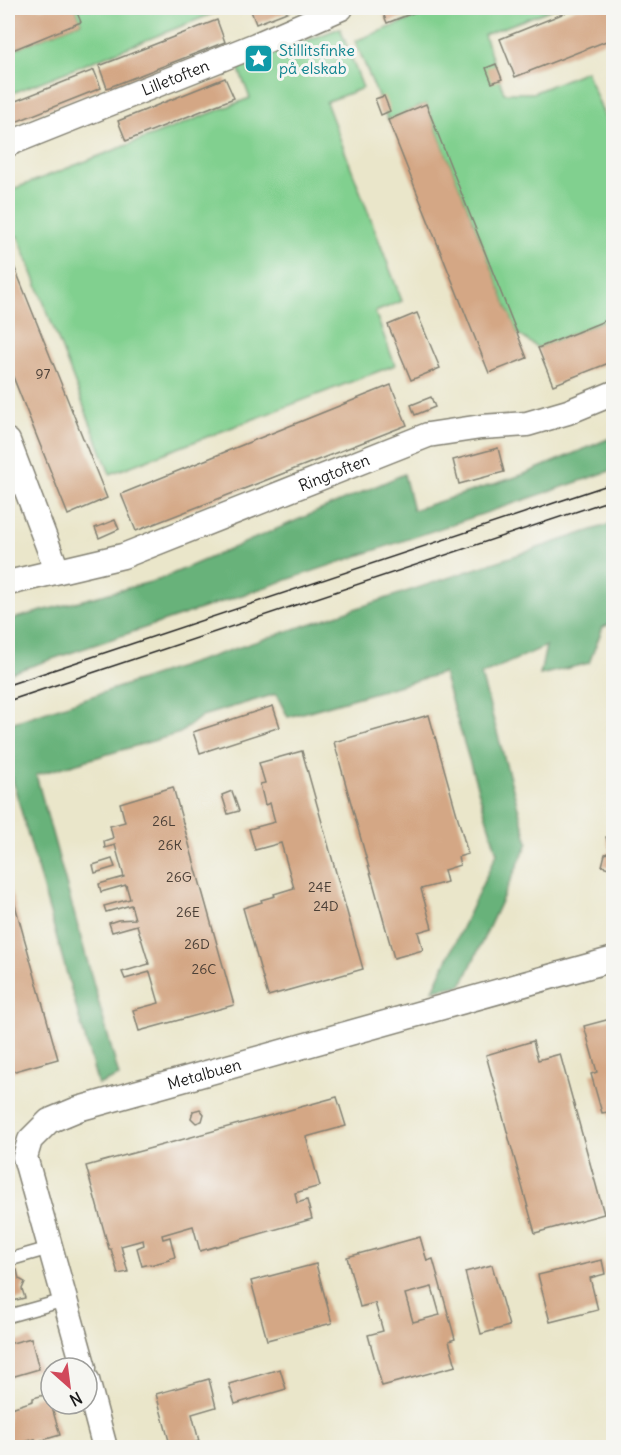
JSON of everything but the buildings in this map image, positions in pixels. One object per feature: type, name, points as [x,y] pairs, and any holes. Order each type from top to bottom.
[{"type":"street","name":"Lilletoften","points":[[8,144],[256,45],[341,8]]},
{"type":"street","name":"Ringtoften","points":[[8,583],[123,556],[428,435],[481,427],[526,424],[568,412],[614,393]]},
{"type":"street","points":[[8,441],[57,570]]},
{"type":"street","name":"Metalbuen","points":[[81,1356],[25,1157],[30,1140],[49,1120],[87,1106],[614,959]]},
{"type":"street","points":[[97,1416],[105,1448]]},
{"type":"lane","points":[[8,1260],[50,1248]]},
{"type":"lane","points":[[8,1316],[65,1300]]},
{"type":"green space","points":[[75,8],[227,8],[8,95],[8,52],[81,22]]},
{"type":"green space","points":[[440,8],[555,8],[484,35],[504,93],[533,93],[586,71],[613,137],[613,317],[538,348],[517,333],[426,104],[388,120],[355,41]]},
{"type":"green space","points":[[340,28],[363,88],[326,102],[402,301],[375,312],[395,365],[110,474],[18,236],[8,239],[8,191],[250,98],[238,67]]},
{"type":"green space","points":[[613,437],[613,470],[8,674],[8,620],[158,580],[404,474],[413,510],[522,475]]},
{"type":"green space","points":[[613,523],[613,623],[603,627],[589,663],[540,675],[546,646],[481,675],[528,843],[462,985],[433,990],[497,853],[443,673],[288,717],[276,694],[202,716],[180,733],[36,775],[119,1076],[98,1085],[12,778],[8,779],[8,724]]},
{"type":"tram line","points":[[8,685],[614,483]]},
{"type":"tram line","points":[[8,701],[614,499]]},
{"type":"place","name":"Stillitsfinke på elskab","points":[[258,59]]}]
